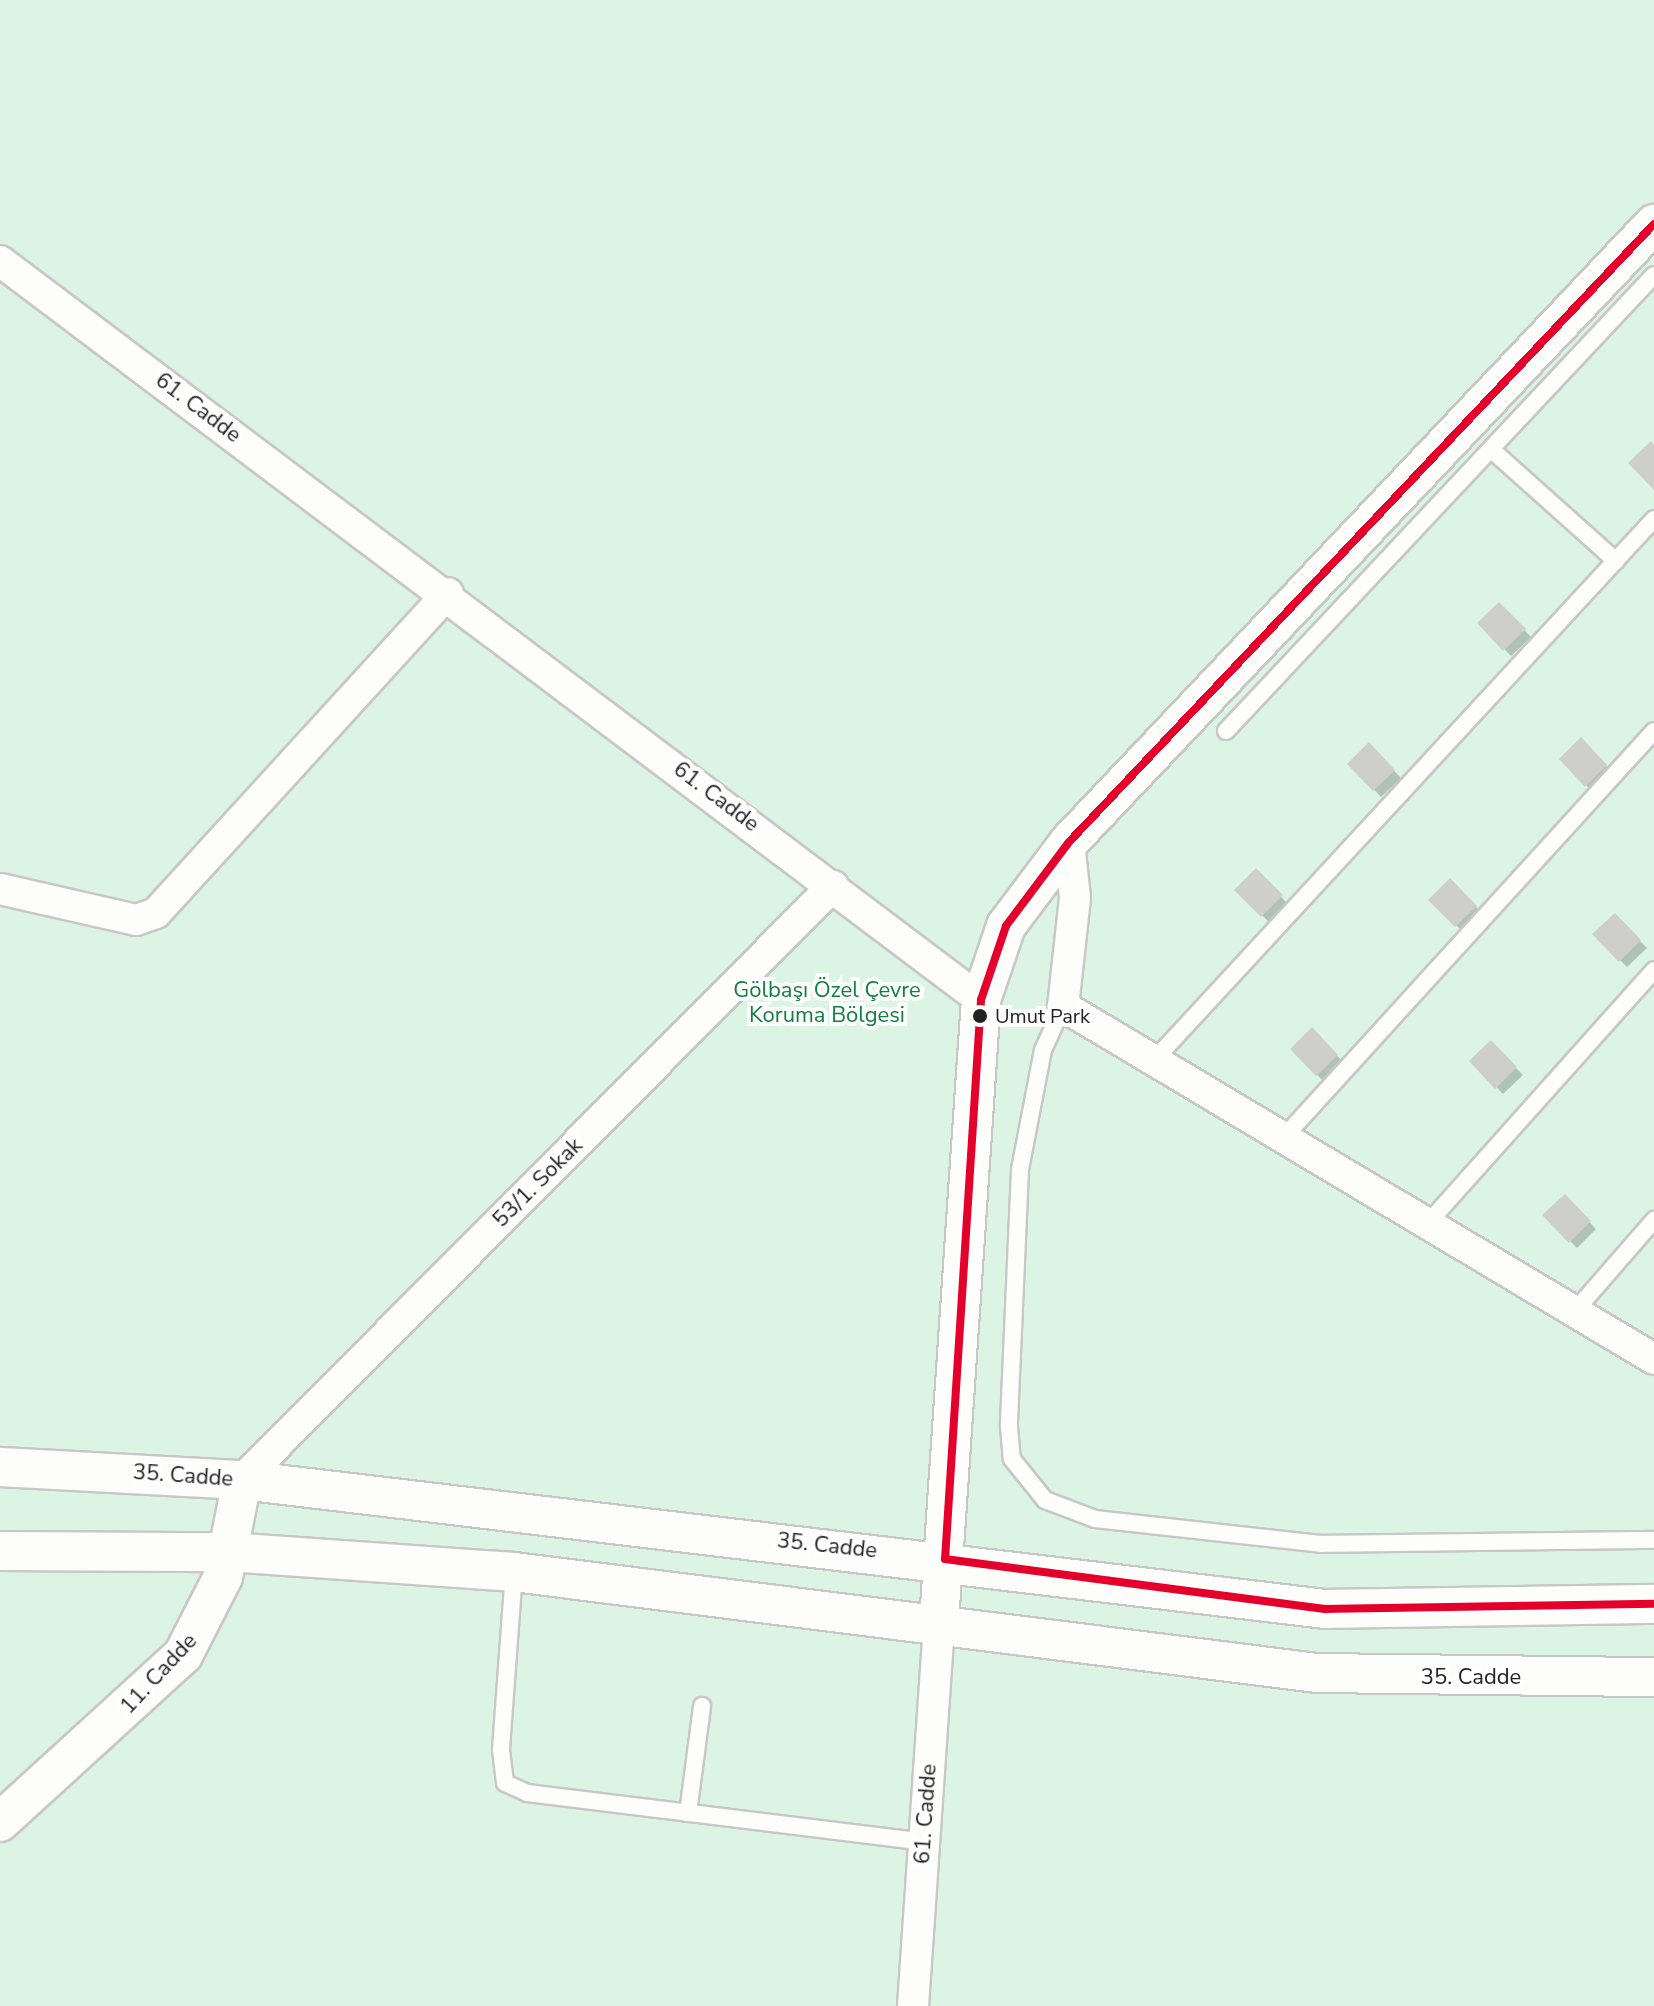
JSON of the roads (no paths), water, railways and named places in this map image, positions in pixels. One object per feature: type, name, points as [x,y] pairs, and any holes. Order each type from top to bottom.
[{"type":"street","points":[[939,1622],[981,1000],[1006,926],[1069,842],[1654,224]]},
{"type":"street","name":"61. Cadde","points":[[0,261],[448,593],[981,1000]]},
{"type":"street","points":[[0,889],[136,920],[156,913],[448,593]]},
{"type":"street","points":[[1069,842],[1075,898],[1063,1006],[1156,1058],[1654,1359]]},
{"type":"street","name":"53/1. Sokak","points":[[242,1480],[833,886]]},
{"type":"street","name":"35. Cadde","points":[[0,1467],[242,1480],[945,1559],[1325,1609],[1654,1604]]},
{"type":"street","name":"11. Cadde","points":[[0,1822],[183,1655],[215,1602],[242,1480]]},
{"type":"street","name":"35. Cadde","points":[[0,1551],[228,1552],[514,1572],[939,1622],[1317,1673],[1654,1677]]},
{"type":"street","name":"61. Cadde","points":[[913,2006],[939,1622]]},
{"type":"lane","points":[[1226,731],[1493,451],[1654,275]]},
{"type":"lane","points":[[1493,451],[1616,561]]},
{"type":"lane","points":[[1156,1058],[1654,519]]},
{"type":"lane","points":[[1285,1136],[1654,731]]},
{"type":"lane","points":[[1428,1223],[1654,970]]},
{"type":"lane","points":[[1063,1006],[1043,1050],[1020,1170],[1009,1427],[1012,1459],[1045,1500],[1095,1519],[1321,1544],[1654,1540]]},
{"type":"lane","points":[[1575,1311],[1654,1220]]},
{"type":"lane","points":[[514,1572],[501,1750],[505,1783],[527,1793],[924,1842]]},
{"type":"lane","points":[[688,1813],[702,1706]]},
{"type":"place","name":"Umut Park","points":[[980,1016]]},
{"type":"park label","name":"Gölbaşı Özel Çevre Koruma Bölgesi","points":[[827,1002]]}]
